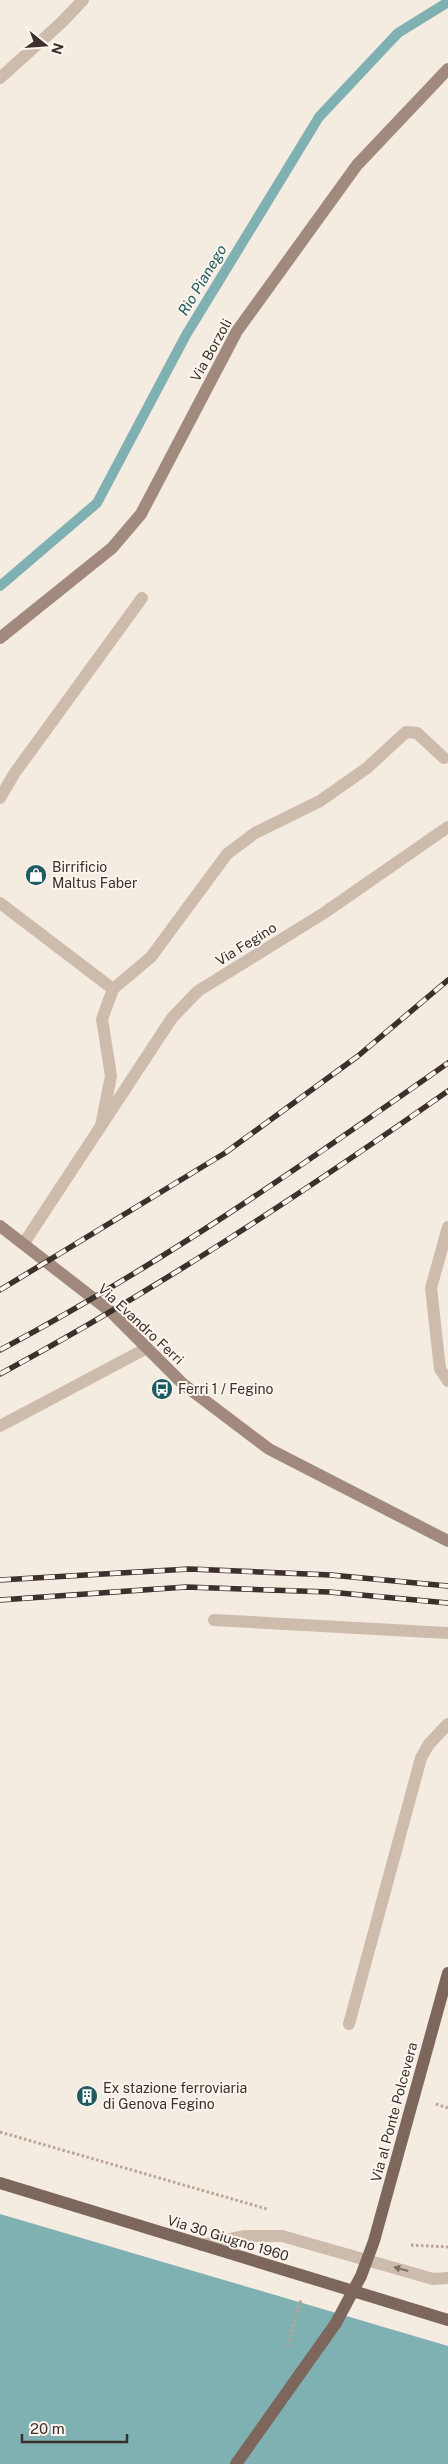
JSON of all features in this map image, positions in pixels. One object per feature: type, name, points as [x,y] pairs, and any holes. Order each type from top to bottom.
[{"type":"main road","name":"Via Borzoli","points":[[0,638],[112,548],[141,514],[237,331],[358,165],[448,68]]},
{"type":"main road","name":"Via Evandro Ferri","points":[[0,1226],[111,1312],[183,1384],[269,1449],[448,1541]]},
{"type":"main road","name":"Via al Ponte Polcevera","points":[[236,2464],[336,2323],[361,2276],[374,2242],[448,1973]]},
{"type":"main road","name":"Via 30 Giugno 1960","points":[[0,2184],[448,2320]]},
{"type":"street","points":[[0,78],[61,23],[83,0]]},
{"type":"street","points":[[0,798],[14,774],[142,598]]},
{"type":"street","points":[[0,903],[113,989],[151,957],[228,854],[255,833],[320,801],[367,768],[406,732],[417,733],[444,758]]},
{"type":"street","name":"Via Fegino","points":[[24,1243],[172,1018],[198,991],[324,913],[448,828]]},
{"type":"street","name":"Via Fegino","points":[[100,1128],[111,1076],[102,1019],[113,989]]},
{"type":"street","points":[[448,1227],[431,1288],[440,1368],[448,1381]]},
{"type":"street","points":[[0,1426],[147,1348]]},
{"type":"street","points":[[214,1620],[448,1633]]},
{"type":"street","points":[[349,2024],[421,1758],[429,1744],[448,1724]]},
{"type":"street","points":[[202,2245],[244,2236],[282,2236],[433,2279],[448,2278]]},
{"type":"path","points":[[0,2132],[274,2211]]},
{"type":"water","points":[[0,2214],[448,2346],[448,2464],[0,2464]]},
{"type":"waterway","name":"Rio Pianego","points":[[0,586],[97,503],[186,335],[319,117],[398,33],[448,2]]},
{"type":"railway","points":[[0,1290],[225,1153],[358,1056],[448,980]]},
{"type":"railway","points":[[0,1350],[173,1250],[284,1177],[448,1063]]},
{"type":"railway","points":[[0,1374],[115,1309],[228,1239],[448,1091]]},
{"type":"railway","points":[[0,1580],[189,1569],[331,1575],[448,1586]]},
{"type":"railway","points":[[0,1600],[186,1587],[329,1592],[448,1603]]},
{"type":"place","name":"Birrificio Maltus Faber","points":[[36,875]]},
{"type":"place","name":"Ferri 1 / Fegino","points":[[162,1389]]},
{"type":"place","name":"Ex stazione ferroviaria di Genova Fegino","points":[[87,2096]]}]
